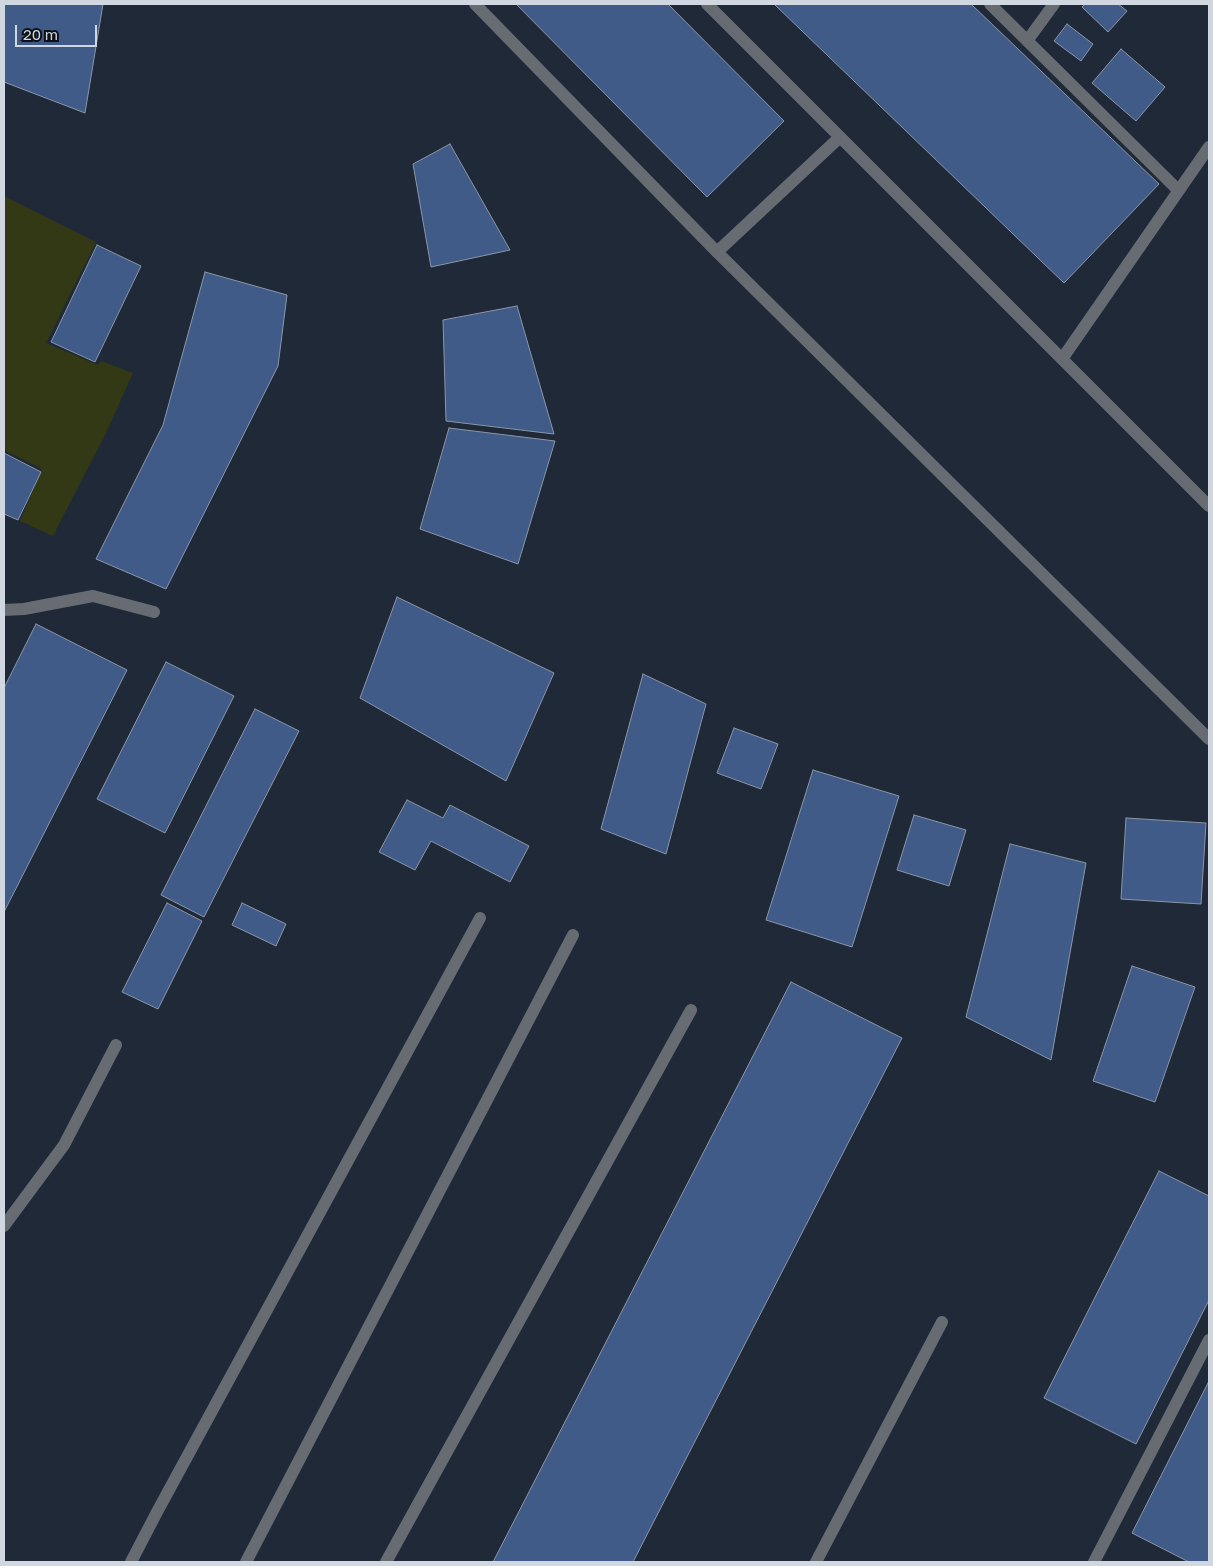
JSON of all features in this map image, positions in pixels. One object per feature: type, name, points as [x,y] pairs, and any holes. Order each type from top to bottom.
[{"type":"street","points":[[475,4],[717,252],[1209,739]]},
{"type":"street","points":[[707,4],[1209,506]]},
{"type":"street","points":[[990,4],[1178,190]]},
{"type":"street","points":[[1028,40],[1054,4]]},
{"type":"street","points":[[717,252],[840,137]]},
{"type":"street","points":[[1062,358],[1209,147]]},
{"type":"street","points":[[4,610],[24,609],[93,596],[154,612]]},
{"type":"street","points":[[132,1562],[157,1512],[480,918]]},
{"type":"street","points":[[246,1562],[573,935]]},
{"type":"street","points":[[386,1562],[691,1010]]},
{"type":"street","points":[[4,1226],[64,1145],[116,1045]]},
{"type":"street","points":[[816,1562],[942,1322]]},
{"type":"street","points":[[1094,1562],[1209,1340]]},
{"type":"green space","points":[[4,196],[96,242],[46,343],[98,365],[101,361],[133,373],[106,433],[53,536],[20,521],[42,469],[4,450]]},
{"type":"building","points":[[4,4],[103,4],[85,113],[4,82]]},
{"type":"building","points":[[516,4],[668,4],[784,121],[707,197]]},
{"type":"building","points":[[774,4],[971,4],[1159,184],[1064,283]]},
{"type":"building","points":[[1085,4],[1118,4],[1127,11],[1108,32],[1082,7]]},
{"type":"building","points":[[1067,24],[1093,44],[1081,61],[1054,41]]},
{"type":"building","points":[[1121,49],[1165,87],[1136,121],[1092,83]]},
{"type":"building","points":[[450,144],[510,250],[431,267],[413,164]]},
{"type":"building","points":[[97,245],[141,266],[95,362],[51,342]]},
{"type":"building","points":[[205,272],[287,295],[278,366],[166,589],[96,559],[163,425]]},
{"type":"building","points":[[517,306],[554,434],[446,421],[443,320]]},
{"type":"building","points":[[449,428],[555,441],[518,564],[420,529]]},
{"type":"building","points":[[4,453],[41,472],[18,520],[4,514]]},
{"type":"building","points":[[397,597],[554,673],[506,781],[360,698]]},
{"type":"building","points":[[36,624],[127,670],[4,912],[4,688]]},
{"type":"building","points":[[166,662],[234,696],[165,833],[97,799]]},
{"type":"building","points":[[643,674],[706,704],[666,854],[601,829]]},
{"type":"building","points":[[255,709],[299,731],[204,917],[161,895]]},
{"type":"building","points":[[734,728],[778,744],[761,789],[717,773]]},
{"type":"building","points":[[813,770],[899,796],[852,947],[766,920]]},
{"type":"building","points":[[407,800],[443,818],[450,805],[529,846],[510,882],[431,841],[415,870],[379,852]]},
{"type":"building","points":[[914,815],[966,830],[949,886],[897,870]]},
{"type":"building","points":[[1126,818],[1206,823],[1201,904],[1121,899]]},
{"type":"building","points":[[1010,844],[1086,863],[1051,1060],[966,1017]]},
{"type":"building","points":[[167,903],[202,921],[158,1009],[122,992]]},
{"type":"building","points":[[242,903],[286,924],[276,946],[232,925]]},
{"type":"building","points":[[1132,966],[1195,987],[1155,1102],[1093,1081]]},
{"type":"building","points":[[791,982],[902,1038],[633,1562],[493,1562]]},
{"type":"building","points":[[1159,1171],[1209,1196],[1209,1300],[1136,1444],[1044,1398]]},
{"type":"building","points":[[1209,1381],[1209,1562],[1189,1562],[1132,1533]]}]
